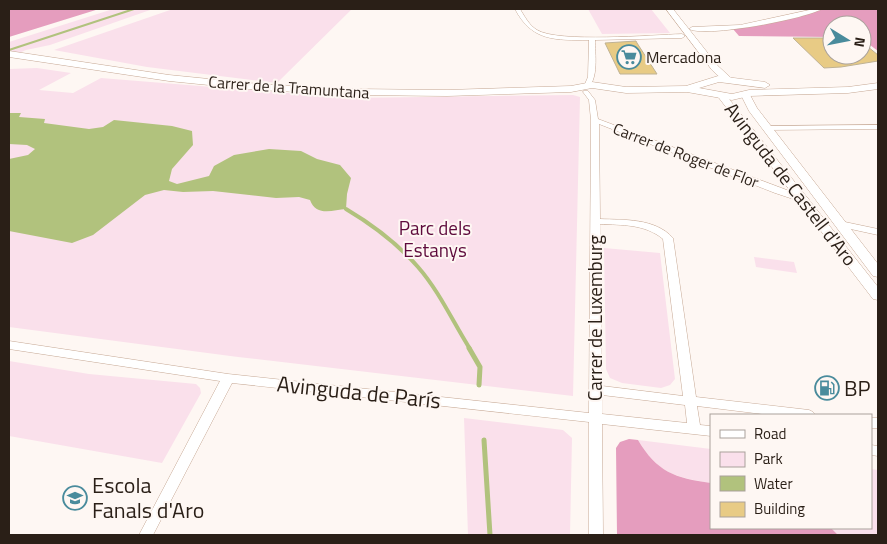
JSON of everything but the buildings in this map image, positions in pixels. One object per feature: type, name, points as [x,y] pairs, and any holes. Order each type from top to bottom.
[{"type":"main road","name":"Carrer de la Tramuntana","points":[[9,54],[169,78],[352,92],[448,93],[571,89],[687,89]]},
{"type":"main road","points":[[687,89],[708,82],[733,81],[788,86],[832,85],[878,79]]},
{"type":"main road","points":[[733,81],[748,87],[748,94]]},
{"type":"main road","points":[[708,82],[705,87],[719,95]]},
{"type":"main road","points":[[687,89],[736,97],[748,94],[848,90],[878,86]]},
{"type":"street","points":[[518,9],[528,26],[534,31],[554,36],[592,38],[682,36]]},
{"type":"street","points":[[661,9],[710,74],[708,82]]},
{"type":"street","points":[[669,9],[715,68],[733,81]]},
{"type":"street","points":[[692,29],[728,28],[819,10]]},
{"type":"street","name":"Carrer de Luxemburg","points":[[592,38],[592,90],[595,120],[596,535]]},
{"type":"street","name":"Avinguda de Castell d'Aro","points":[[748,94],[752,109],[878,273]]},
{"type":"street","name":"Avinguda de Castell d'Aro","points":[[719,95],[805,200],[878,296]]},
{"type":"street","name":"Carrer de Roger de Flor","points":[[595,120],[805,200]]},
{"type":"street","points":[[766,128],[878,127]]},
{"type":"street","points":[[595,221],[644,226],[661,230],[668,238],[694,429]]},
{"type":"street","points":[[840,224],[878,232]]},
{"type":"street","name":"Avinguda de París","points":[[9,345],[228,378],[710,431]]},
{"type":"street","points":[[146,535],[228,378]]},
{"type":"street","points":[[596,390],[800,414]]},
{"type":"green space","points":[[113,9],[153,9],[50,45],[26,50],[9,57],[9,42]]},
{"type":"green space","points":[[173,9],[352,9],[277,83],[147,67],[54,50]]},
{"type":"green space","points":[[588,9],[651,9],[670,33],[602,34]]},
{"type":"green space","name":"Parc dels Estanys","points":[[37,68],[71,73],[39,90],[73,93],[101,78],[350,98],[573,95],[580,97],[573,396],[238,357],[9,327],[9,69]]},
{"type":"green space","points":[[604,248],[660,253],[675,379],[670,385],[661,388],[622,383],[610,378],[606,369]]},
{"type":"green space","points":[[754,257],[794,262],[797,273],[756,267]]},
{"type":"green space","points":[[9,361],[89,374],[196,384],[200,388],[201,393],[162,463],[9,436]]},
{"type":"green space","points":[[464,418],[563,430],[572,438],[570,535],[468,535]]},
{"type":"green space","points":[[638,440],[710,449],[710,483],[668,472],[660,467],[645,451]]},
{"type":"green space","points":[[872,469],[878,470],[878,535],[838,535],[832,529],[872,529]]},
{"type":"shaded area","points":[[9,9],[99,9],[9,37]]},
{"type":"shaded area","points":[[825,9],[878,9],[878,51],[872,46],[872,15],[822,15],[822,37],[739,36],[733,29]]},
{"type":"shaded area","points":[[629,439],[638,440],[652,460],[668,472],[687,479],[710,483],[710,529],[832,529],[838,535],[617,535],[616,448],[620,442]]},
{"type":"water","points":[[9,113],[21,113],[19,117],[45,119],[44,123],[89,129],[103,127],[114,120],[172,126],[192,131],[193,145],[172,169],[169,181],[177,184],[209,176],[214,166],[234,155],[269,149],[301,151],[317,159],[340,165],[351,178],[346,209],[321,211],[316,209],[310,200],[299,197],[276,198],[213,191],[183,192],[164,190],[145,195],[93,235],[72,243],[9,231],[9,159],[28,155],[35,149],[27,145],[9,144]]},
{"type":"waterway","points":[[9,50],[134,9]]},
{"type":"waterway","points":[[346,209],[366,221],[402,250],[426,276],[470,349]]},
{"type":"waterway","points":[[469,348],[480,367],[479,385]]},
{"type":"waterway","points":[[484,440],[490,535]]},
{"type":"place","name":"Mercadona","points":[[629,57]]},
{"type":"place","name":"BP","points":[[827,388]]},
{"type":"place","name":"Escola Fanals d'Aro","points":[[75,498]]}]
